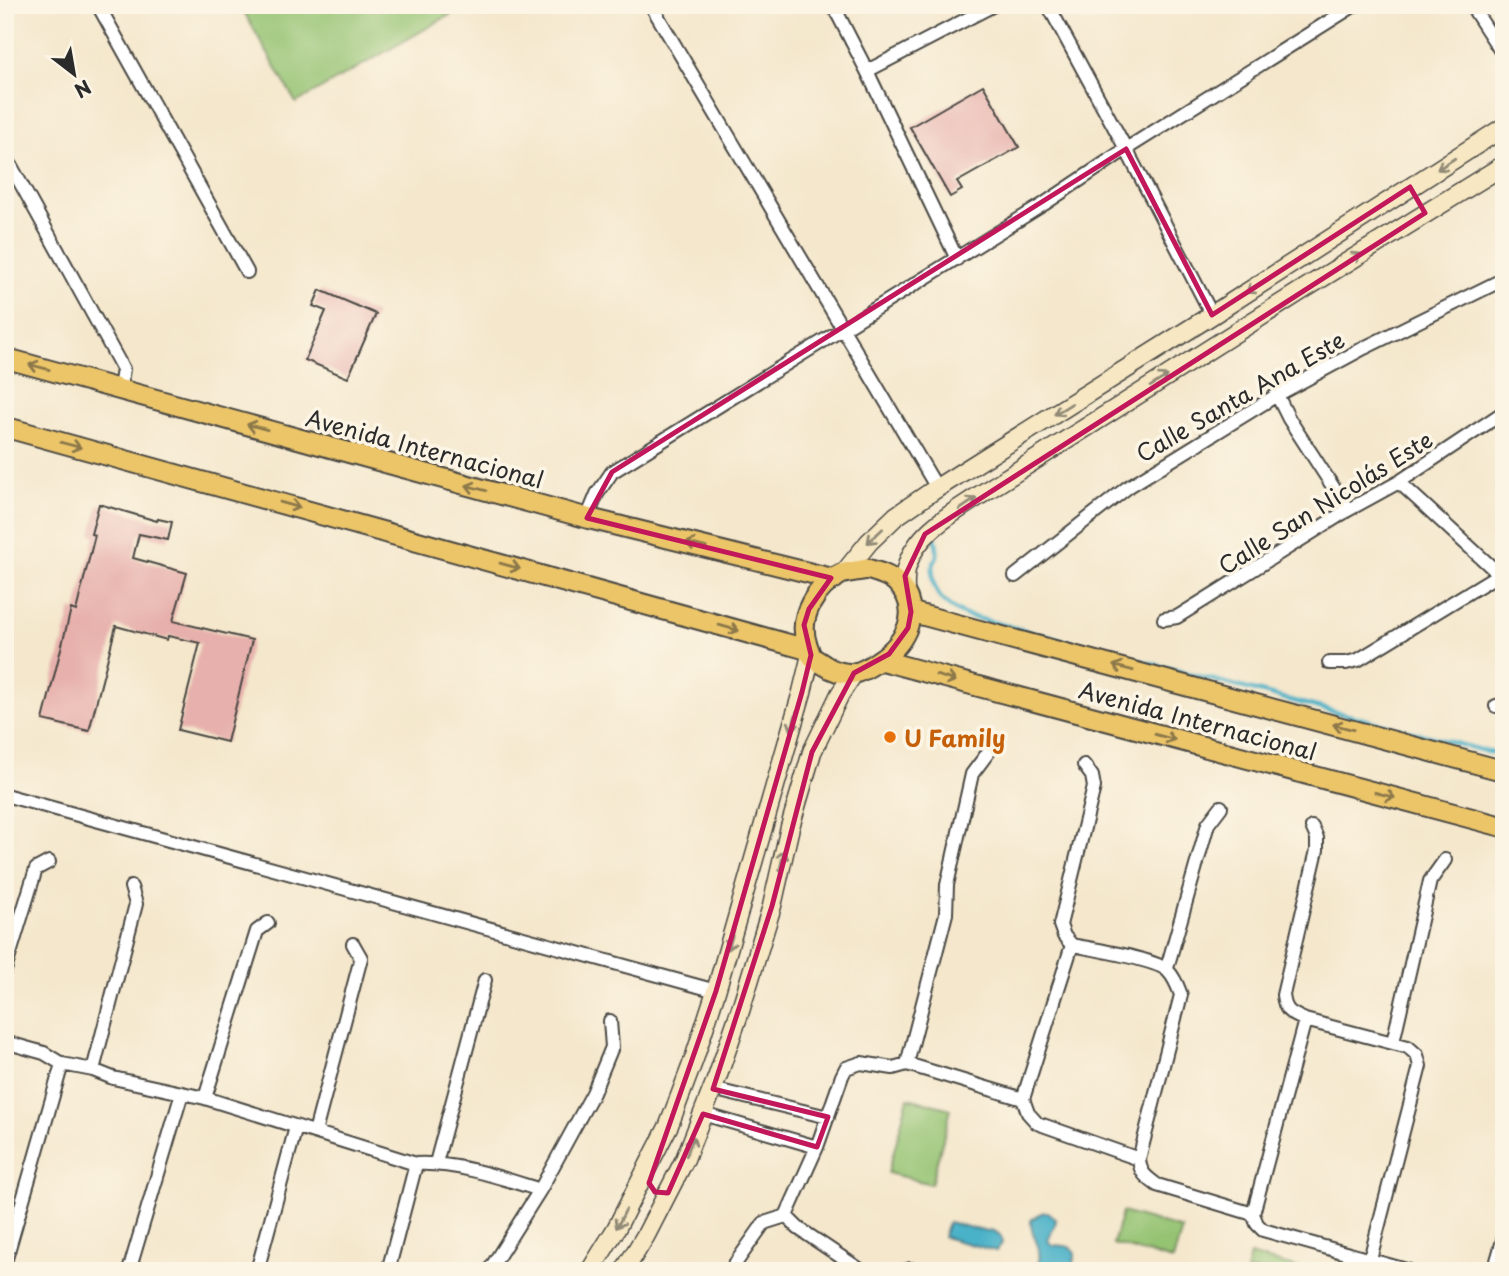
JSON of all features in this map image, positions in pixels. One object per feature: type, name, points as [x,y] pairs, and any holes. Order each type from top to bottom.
[{"type":"main road","points":[[590,1271],[616,1229],[669,1125],[694,1059],[765,820],[810,652],[804,625],[815,596],[839,576],[896,516],[937,488],[1504,127]]},
{"type":"main road","points":[[5,427],[810,652],[828,668],[854,673],[889,654],[900,643],[908,628],[905,576],[907,564],[925,534],[994,486],[1504,165]]},
{"type":"main road","points":[[1410,187],[1425,213]]},
{"type":"main road","name":"Avenida Internacional","points":[[5,358],[587,518],[839,576]]},
{"type":"main road","points":[[839,576],[867,569],[884,574],[895,581],[908,603]]},
{"type":"main road","name":"Avenida Internacional","points":[[908,603],[1504,771]]},
{"type":"main road","name":"Avenida Internacional","points":[[880,660],[1504,827]]},
{"type":"main road","points":[[624,1271],[668,1193],[703,1114],[741,1008],[772,906],[790,827],[812,752],[840,694],[854,673]]},
{"type":"main road","points":[[765,820],[790,827]]},
{"type":"main road","points":[[660,1143],[659,1163],[649,1183],[655,1192],[668,1193]]},
{"type":"street","points":[[98,5],[247,272]]},
{"type":"street","points":[[651,5],[937,488]]},
{"type":"street","points":[[833,5],[957,259]]},
{"type":"street","points":[[867,71],[993,5]]},
{"type":"street","points":[[1048,5],[1212,315]]},
{"type":"street","points":[[587,518],[597,494],[612,472],[957,259],[1355,5]]},
{"type":"street","points":[[1471,5],[1504,56]]},
{"type":"street","points":[[5,155],[123,369],[120,389]]},
{"type":"street","name":"Calle Santa Ana Este","points":[[1015,576],[1128,487],[1277,395],[1364,348],[1504,279]]},
{"type":"street","points":[[1277,395],[1349,510]]},
{"type":"street","name":"Calle San Nicolás Este","points":[[1164,619],[1177,617],[1399,482],[1504,412]]},
{"type":"street","points":[[1329,663],[1358,660],[1502,573],[1399,482]]},
{"type":"street","points":[[907,1064],[946,914],[947,885],[972,774],[990,750]]},
{"type":"street","points":[[1084,765],[1092,776],[1094,787],[1060,925],[1064,936],[1072,945],[1167,968],[1181,995],[1139,1167],[1143,1176],[1157,1185],[1253,1214]]},
{"type":"street","points":[[5,795],[716,991]]},
{"type":"street","points":[[1167,968],[1208,824],[1221,807]]},
{"type":"street","points":[[1312,827],[1317,838],[1317,850],[1283,995],[1284,1004],[1290,1013],[1305,1020],[1408,1047],[1417,1055],[1420,1066],[1370,1259]]},
{"type":"street","points":[[1393,1042],[1430,881],[1445,860]]},
{"type":"street","points":[[5,970],[36,869],[50,862]]},
{"type":"street","points":[[93,1070],[136,904],[131,887]]},
{"type":"street","points":[[205,1098],[257,932],[268,923]]},
{"type":"street","points":[[315,1132],[362,958],[353,944]]},
{"type":"street","points":[[1072,945],[1023,1099],[1028,1113],[1037,1123],[1139,1159]]},
{"type":"street","points":[[436,1163],[485,980]]},
{"type":"street","points":[[1305,1020],[1253,1214],[1257,1224],[1263,1230],[1410,1271]]},
{"type":"street","points":[[489,1271],[540,1190],[593,1093],[612,1047],[610,1021]]},
{"type":"street","points":[[5,1042],[44,1053],[62,1063],[113,1078],[205,1098],[416,1164],[436,1163],[540,1190]]},
{"type":"street","points":[[5,1262],[62,1063]]},
{"type":"street","points":[[730,1271],[764,1223],[786,1216],[817,1147],[846,1068],[861,1063],[893,1068],[907,1064],[1023,1099]]},
{"type":"street","points":[[712,1089],[828,1117]]},
{"type":"street","points":[[129,1271],[183,1093]]},
{"type":"street","points":[[703,1114],[817,1147]]},
{"type":"street","points":[[257,1271],[296,1127]]},
{"type":"street","points":[[388,1271],[416,1164]]},
{"type":"street","points":[[786,1216],[862,1271]]},
{"type":"street","points":[[1494,1271],[1504,1237]]},
{"type":"street","points":[[904,1271],[913,1271]]},
{"type":"highlighted area","points":[[1126,149],[1212,315],[1410,187],[1425,213],[925,534],[905,576],[911,612],[908,628],[889,654],[854,673],[812,752],[772,906],[713,1089],[828,1117],[817,1147],[703,1114],[668,1193],[655,1192],[649,1183],[716,991],[802,692],[811,655],[804,625],[809,609],[831,578],[587,518],[612,472]]},
{"type":"green space","points":[[240,5],[467,5],[296,103]]},
{"type":"green space","points":[[908,1098],[951,1109],[931,1184],[888,1173]]},
{"type":"green space","points":[[1122,1212],[1182,1229],[1173,1260],[1113,1244]]},
{"type":"green space","points":[[1250,1255],[1302,1269],[1302,1271],[1246,1271]]},
{"type":"water","points":[[1048,1212],[1056,1219],[1048,1241],[1053,1245],[1070,1247],[1075,1253],[1074,1260],[1067,1269],[1023,1271],[1039,1262],[1039,1250],[1031,1220]]},
{"type":"water","points":[[948,1222],[987,1232],[990,1230],[1000,1235],[1003,1242],[996,1251],[943,1237]]},
{"type":"building","points":[[983,85],[1019,147],[957,182],[962,190],[950,197],[910,127]]},
{"type":"building","points":[[320,290],[376,314],[348,378],[305,360],[326,311],[313,306]]},
{"type":"building","points":[[99,504],[157,521],[172,522],[168,540],[139,534],[133,558],[187,573],[173,621],[252,640],[227,742],[178,730],[200,643],[168,636],[167,640],[116,626],[89,731],[43,720],[71,609],[76,611],[95,535],[91,534]]},
{"type":"waterway","points":[[935,537],[937,553],[933,575],[936,590],[944,602],[965,615],[1504,756]]},
{"type":"place","name":"U Family","points":[[890,737]]}]
